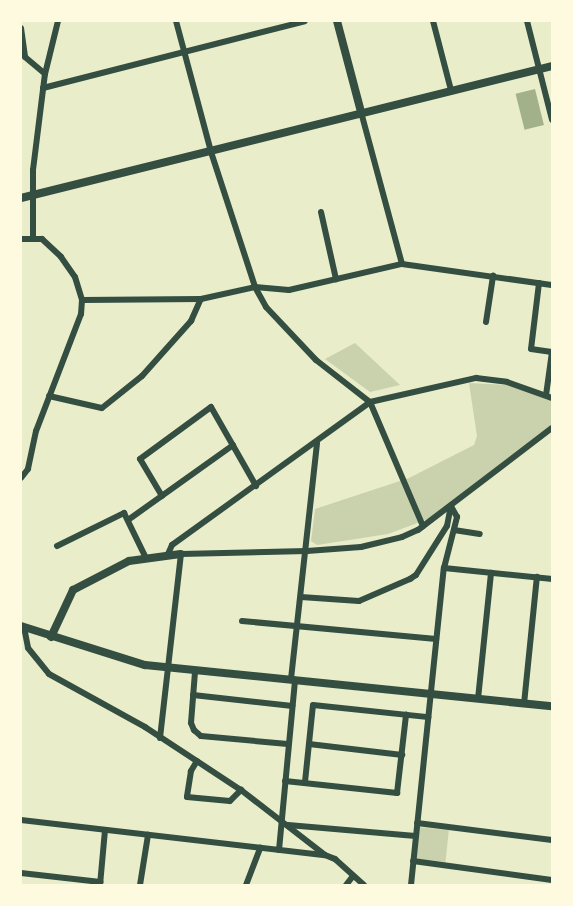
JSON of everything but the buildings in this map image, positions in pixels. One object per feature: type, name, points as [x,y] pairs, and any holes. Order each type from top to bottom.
[{"type":"street","points":[[33,237],[33,170],[45,74],[58,21]]},
{"type":"street","points":[[176,21],[211,152],[255,287],[266,307],[316,360],[370,402],[423,526]]},
{"type":"street","points":[[43,88],[305,21]]},
{"type":"street","points":[[337,21],[402,264]]},
{"type":"street","points":[[433,21],[451,90]]},
{"type":"street","points":[[527,21],[552,120]]},
{"type":"street","points":[[21,28],[23,58],[45,74]]},
{"type":"street","points":[[21,198],[552,66]]},
{"type":"street","points":[[321,212],[336,279]]},
{"type":"street","points":[[21,239],[33,237],[42,239],[61,257],[75,277],[82,300],[81,314],[49,396],[28,469],[21,478]]},
{"type":"street","points":[[82,300],[201,298],[255,287],[289,290],[402,264],[552,285]]},
{"type":"street","points":[[486,322],[493,276]]},
{"type":"street","points":[[168,554],[172,545],[317,443],[370,402],[476,378],[507,382],[549,397],[552,352],[531,349],[539,283]]},
{"type":"street","points":[[49,396],[102,408],[142,376],[191,321],[201,298]]},
{"type":"street","points":[[162,496],[140,459],[211,407],[256,486]]},
{"type":"street","points":[[51,637],[73,590],[146,556],[307,551],[383,543],[423,526],[552,428]]},
{"type":"street","points":[[279,850],[284,823],[293,680],[317,443]]},
{"type":"street","points":[[128,520],[232,445]]},
{"type":"street","points":[[411,885],[444,568],[457,517],[451,506]]},
{"type":"street","points":[[301,597],[359,601],[410,579],[447,526],[451,506]]},
{"type":"street","points":[[57,546],[124,513],[146,556]]},
{"type":"street","points":[[454,530],[480,534]]},
{"type":"street","points":[[160,738],[181,554]]},
{"type":"street","points":[[444,568],[552,579]]},
{"type":"street","points":[[478,699],[491,573]]},
{"type":"street","points":[[524,704],[537,577]]},
{"type":"street","points":[[242,621],[436,639]]},
{"type":"street","points":[[22,627],[145,665],[195,672],[552,706]]},
{"type":"street","points":[[22,627],[28,648],[49,674],[160,738],[241,790],[325,855]]},
{"type":"street","points":[[195,672],[190,723],[201,736],[288,744]]},
{"type":"street","points":[[193,695],[292,706]]},
{"type":"street","points":[[305,782],[313,705],[428,717]]},
{"type":"street","points":[[285,781],[397,793],[406,715]]},
{"type":"street","points":[[309,744],[402,755]]},
{"type":"street","points":[[197,762],[190,771],[188,797],[230,801],[241,790]]},
{"type":"street","points":[[21,820],[325,855],[335,859],[364,885]]},
{"type":"street","points":[[417,822],[552,840]]},
{"type":"street","points":[[284,823],[416,836]]},
{"type":"street","points":[[21,873],[100,884],[105,830]]},
{"type":"street","points":[[140,885],[148,835]]},
{"type":"street","points":[[246,885],[260,848]]},
{"type":"street","points":[[413,861],[552,880]]},
{"type":"street","points":[[346,885],[353,876]]},
{"type":"shaded area","points":[[535,89],[544,125],[525,130],[516,94]]},
{"type":"shaded area","points":[[355,343],[400,385],[370,392],[325,359]]},
{"type":"shaded area","points":[[469,383],[509,385],[552,401],[552,425],[428,519],[388,534],[317,545],[311,541],[315,509],[409,478],[474,445],[477,436]]},
{"type":"shaded area","points":[[419,827],[449,830],[445,862],[416,859]]}]
